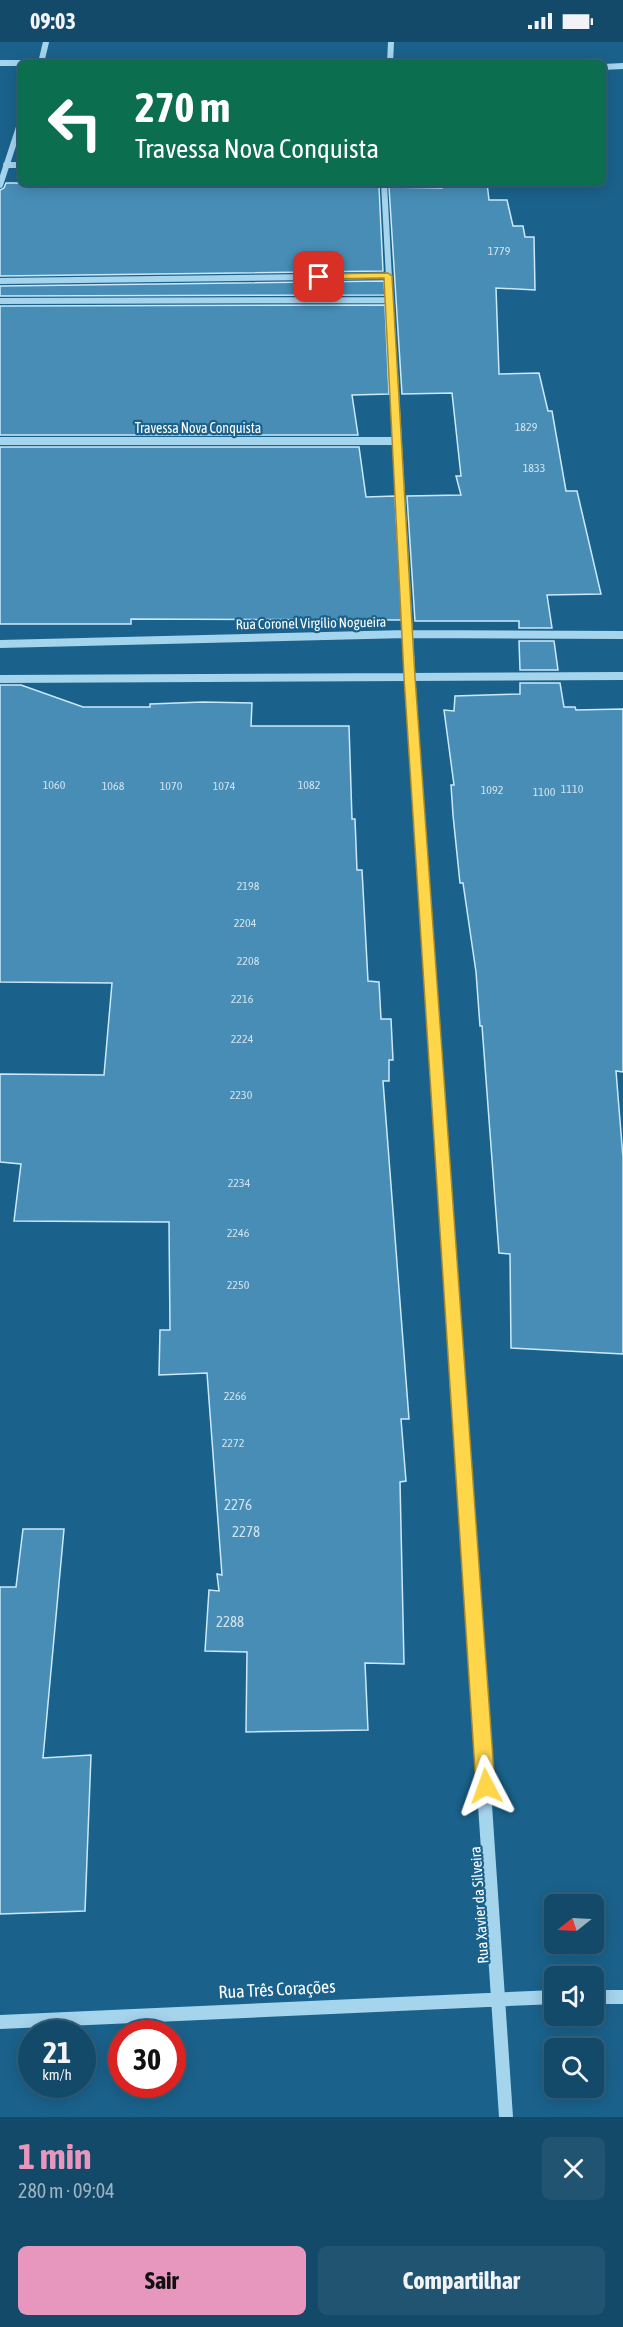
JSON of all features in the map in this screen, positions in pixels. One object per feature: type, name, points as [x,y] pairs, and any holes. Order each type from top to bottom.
[{"type":"street","points":[[42,60],[46,42]]},
{"type":"street","points":[[390,60],[391,42]]},
{"type":"street","points":[[0,63],[18,63]]},
{"type":"street","points":[[606,67],[623,66]]},
{"type":"street","points":[[0,185],[18,130]]},
{"type":"street","points":[[6,165],[18,165]]},
{"type":"street","name":"Rua Xavier da Silveira","points":[[384,186],[407,634],[507,2117]]},
{"type":"street","points":[[0,281],[388,276]]},
{"type":"street","points":[[178,301],[181,279]]},
{"type":"street","points":[[0,301],[389,300]]},
{"type":"street","name":"Travessa Nova Conquista","points":[[0,441],[396,441]]},
{"type":"street","name":"Rua Coronel Virgílio Nogueira","points":[[0,644],[407,634],[623,635]]},
{"type":"street","points":[[0,679],[623,676]]},
{"type":"street","name":"Rua Três Corações","points":[[0,2022],[544,1997]]},
{"type":"street","points":[[604,1997],[623,1997]]},
{"type":"building","points":[[6,183],[18,183],[18,186],[379,187],[383,271],[0,276],[0,190]]},
{"type":"building","points":[[442,186],[487,186],[489,200],[507,200],[513,226],[523,226],[525,237],[534,237],[535,290],[496,288],[499,374],[539,373],[548,411],[552,411],[566,491],[577,491],[601,594],[547,595],[552,628],[519,628],[519,621],[415,621],[407,496],[461,495],[456,476],[461,476],[452,393],[402,394],[389,187],[442,188]]},
{"type":"building","points":[[384,281],[385,295],[0,296],[0,286]]},
{"type":"building","points":[[385,305],[389,394],[352,395],[358,435],[0,435],[0,306]]},
{"type":"building","points":[[0,447],[359,447],[366,497],[395,496],[402,620],[131,619],[131,624],[0,624]]},
{"type":"building","points":[[519,641],[554,641],[558,670],[520,670]]},
{"type":"building","points":[[520,683],[560,683],[564,707],[575,707],[576,710],[623,709],[623,1072],[616,1071],[623,1158],[623,1354],[511,1348],[510,1254],[499,1253],[482,1026],[480,1026],[476,972],[463,883],[460,883],[451,785],[454,785],[444,710],[454,711],[455,696],[520,694]]},
{"type":"building","points":[[0,685],[21,685],[83,707],[150,707],[150,704],[203,702],[252,703],[251,726],[349,726],[352,819],[355,819],[357,870],[362,870],[368,981],[379,982],[381,1019],[391,1019],[393,1060],[389,1060],[389,1081],[383,1081],[409,1419],[401,1419],[406,1481],[400,1482],[404,1664],[365,1663],[368,1730],[246,1732],[247,1652],[205,1651],[209,1590],[219,1591],[217,1574],[222,1575],[207,1373],[159,1375],[160,1330],[170,1330],[169,1222],[14,1221],[21,1164],[0,1162],[0,1074],[104,1075],[112,983],[0,982]]},
{"type":"building","points":[[23,1529],[64,1529],[43,1758],[91,1755],[85,1911],[0,1914],[0,1587],[16,1587]]},
{"type":"route","points":[[319,277],[388,276],[410,677],[486,1786]]}]
